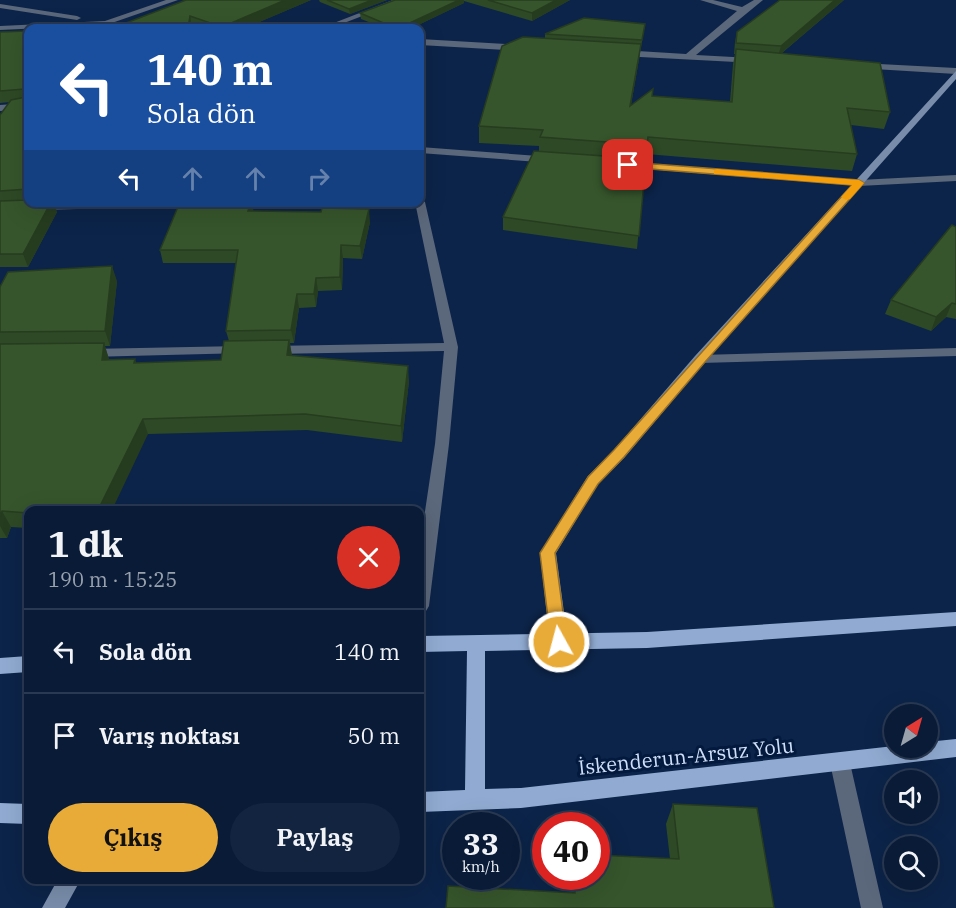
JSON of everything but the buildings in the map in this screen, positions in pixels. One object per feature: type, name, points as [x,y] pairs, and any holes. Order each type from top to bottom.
[{"type":"main road","points":[[424,644],[646,640],[956,619]]},
{"type":"main road","points":[[475,800],[476,644]]},
{"type":"main road","points":[[0,666],[24,664]]},
{"type":"main road","name":"İskenderun-Arsuz Yolu","points":[[424,802],[521,798],[956,748]]},
{"type":"main road","points":[[0,813],[24,814]]},
{"type":"street","points":[[85,24],[106,23],[174,0]]},
{"type":"street","points":[[336,24],[400,0]]},
{"type":"street","points":[[704,0],[743,10]]},
{"type":"street","points":[[688,57],[743,10],[759,0]]},
{"type":"street","points":[[0,6],[111,24]]},
{"type":"street","points":[[0,28],[24,27]]},
{"type":"street","points":[[424,42],[536,48]]},
{"type":"street","points":[[606,52],[758,61]]},
{"type":"street","points":[[851,66],[956,73]]},
{"type":"street","points":[[559,642],[548,553],[593,480],[619,454],[700,359],[956,73]]},
{"type":"street","points":[[0,108],[24,106]]},
{"type":"street","points":[[424,150],[562,160]]},
{"type":"street","points":[[610,164],[859,183],[956,178]]},
{"type":"street","points":[[0,208],[39,207]]},
{"type":"street","points":[[421,207],[451,347],[442,444],[424,577]]},
{"type":"street","points":[[71,353],[451,347]]},
{"type":"street","points":[[700,359],[956,352]]},
{"type":"street","points":[[840,763],[872,908]]},
{"type":"street","points":[[53,908],[67,884]]},
{"type":"slow traffic","points":[[717,172],[859,183],[846,197]]},
{"type":"route","points":[[559,642],[548,553],[593,480],[619,454],[700,359],[859,183],[628,165]]}]
